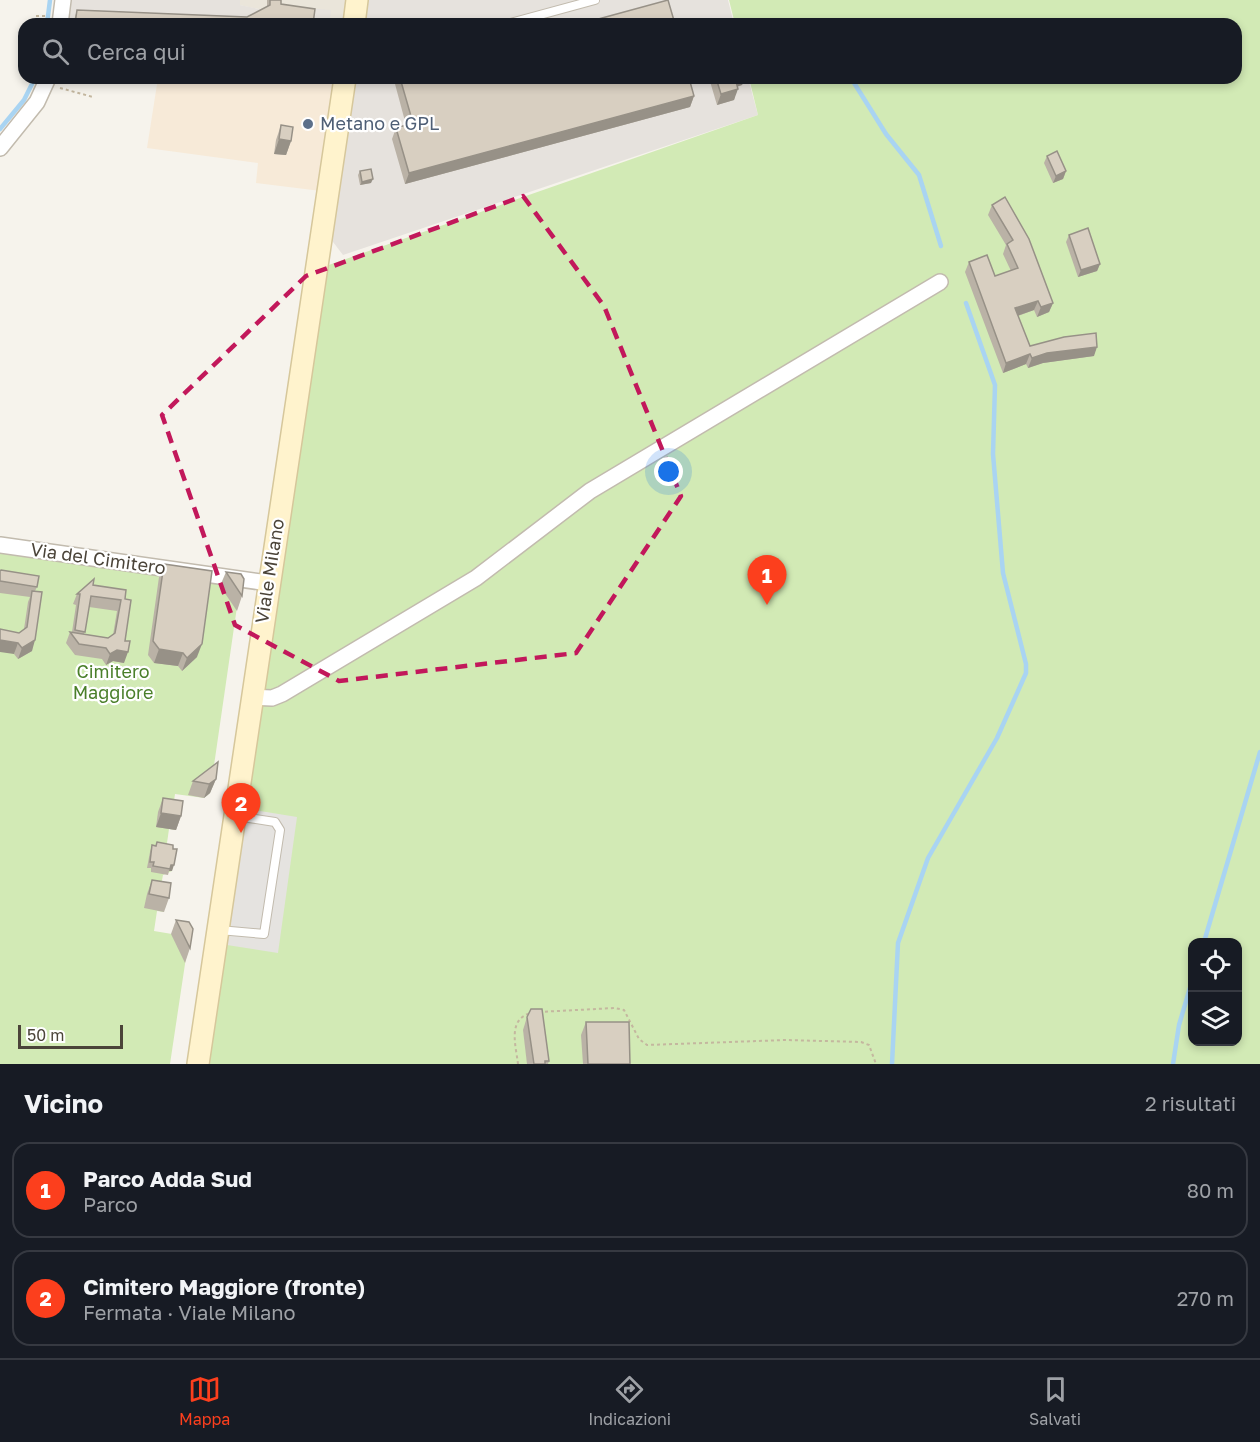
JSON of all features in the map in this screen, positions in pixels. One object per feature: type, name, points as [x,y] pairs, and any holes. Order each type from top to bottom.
[{"type":"street","points":[[61,18],[63,0]]},
{"type":"street","points":[[355,18],[357,0]]},
{"type":"street","points":[[0,148],[26,117],[45,84]]},
{"type":"street","name":"Viale Milano","points":[[198,1064],[344,84]]},
{"type":"street","points":[[251,697],[272,698],[282,694],[432,605],[476,578],[590,491],[940,282]]},
{"type":"street","name":"Via del Cimitero","points":[[0,545],[268,583]]},
{"type":"lane","points":[[529,18],[595,0]]},
{"type":"lane","points":[[218,930],[264,934],[280,830],[275,822],[234,815]]},
{"type":"path","points":[[36,16],[45,16]]},
{"type":"path","points":[[58,84],[93,97]]},
{"type":"path","points":[[519,1064],[514,1031],[522,1015],[534,1012],[615,1008],[624,1010],[639,1039],[647,1045],[786,1040],[861,1042],[869,1045],[876,1064]]},
{"type":"highlighted area","points":[[523,196],[604,306],[681,496],[576,653],[339,681],[235,625],[162,415],[306,276]]},
{"type":"shaded area","points":[[64,0],[240,0],[240,5],[264,10],[295,7],[331,10],[330,18],[291,16],[283,18],[62,18]]},
{"type":"shaded area","points":[[240,0],[358,0],[355,18],[262,18],[264,10],[239,5]]},
{"type":"shaded area","points":[[358,0],[728,0],[732,18],[355,18]]},
{"type":"shaded area","points":[[157,84],[345,84],[329,192],[256,183],[258,163],[147,148]]},
{"type":"shaded area","points":[[344,84],[750,84],[758,115],[343,255],[317,221]]},
{"type":"shaded area","points":[[247,809],[297,817],[278,953],[227,945]]},
{"type":"green space","points":[[729,0],[1260,0],[1260,1064],[206,1064],[323,267],[758,115],[750,84],[1242,84],[1242,18],[734,18]]},
{"type":"green space","name":"Cimitero Maggiore","points":[[0,551],[235,587],[239,593],[210,793],[204,798],[175,794],[172,814],[176,830],[169,829],[166,850],[175,855],[172,871],[163,875],[159,896],[164,912],[157,911],[154,931],[184,936],[188,944],[170,1064],[0,1064]]},
{"type":"building","points":[[270,0],[281,0],[281,4],[315,9],[314,18],[76,18],[77,10],[247,17],[270,5]]},
{"type":"building","points":[[668,0],[673,18],[602,18]]},
{"type":"building","points":[[402,84],[691,84],[694,96],[409,173],[396,128],[413,123]]},
{"type":"building","points":[[718,84],[737,84],[738,89],[721,94]]},
{"type":"building","points":[[281,125],[293,127],[291,141],[279,139]]},
{"type":"building","points":[[1057,151],[1066,171],[1056,176],[1047,156]]},
{"type":"building","points":[[371,169],[373,179],[362,182],[360,171]]},
{"type":"building","points":[[1005,197],[1029,239],[1053,303],[1041,307],[1038,301],[1015,308],[1030,346],[1064,337],[1096,333],[1097,347],[1047,353],[1032,358],[1030,354],[1006,363],[969,262],[987,255],[995,276],[1018,268],[1007,244],[1013,240],[992,205]]},
{"type":"building","points":[[1088,228],[1100,264],[1081,270],[1069,235]]},
{"type":"building","points":[[164,564],[212,571],[202,644],[187,658],[183,653],[159,649],[153,641]]},
{"type":"building","points":[[1,570],[39,576],[37,587],[0,581]]},
{"type":"building","points":[[226,572],[241,574],[244,579],[242,596]]},
{"type":"building","points":[[94,579],[93,585],[126,590],[125,599],[131,600],[125,641],[130,641],[128,652],[117,650],[110,654],[106,648],[79,644],[70,632],[108,638],[115,633],[121,600],[91,596],[85,632],[75,630],[80,594],[77,594]]},
{"type":"building","points":[[32,591],[42,592],[35,640],[22,648],[18,643],[0,640],[0,629],[19,633],[27,627]]},
{"type":"building","points":[[218,762],[216,779],[209,784],[193,781]]},
{"type":"building","points":[[163,798],[183,801],[181,816],[161,813]]},
{"type":"building","points":[[157,842],[173,845],[173,849],[177,849],[174,865],[171,865],[170,869],[153,866],[154,862],[150,862],[152,845],[156,846]]},
{"type":"building","points":[[152,880],[171,883],[169,898],[149,894]]},
{"type":"building","points":[[176,920],[189,922],[193,929],[190,948]]},
{"type":"building","points":[[531,1009],[542,1009],[549,1061],[545,1061],[545,1064],[534,1064],[527,1017]]},
{"type":"building","points":[[586,1022],[629,1022],[630,1064],[588,1064]]},
{"type":"waterway","points":[[48,18],[50,0]]},
{"type":"waterway","points":[[0,129],[24,100],[32,84]]},
{"type":"waterway","points":[[855,84],[886,134],[919,175],[941,246]]},
{"type":"waterway","points":[[892,1064],[898,943],[928,858],[997,738],[1026,673],[1026,664],[1003,573],[993,454],[995,385],[966,303]]},
{"type":"waterway","points":[[1205,938],[1260,752]]},
{"type":"waterway","points":[[1173,1064],[1179,1025],[1189,992]]},
{"type":"place","name":"Metano e GPL","points":[[308,124]]},
{"type":"place","name":"Parco Adda Sud","points":[[767,605]]},
{"type":"place","name":"Cimitero Maggiore (fronte)","points":[[241,833]]}]
